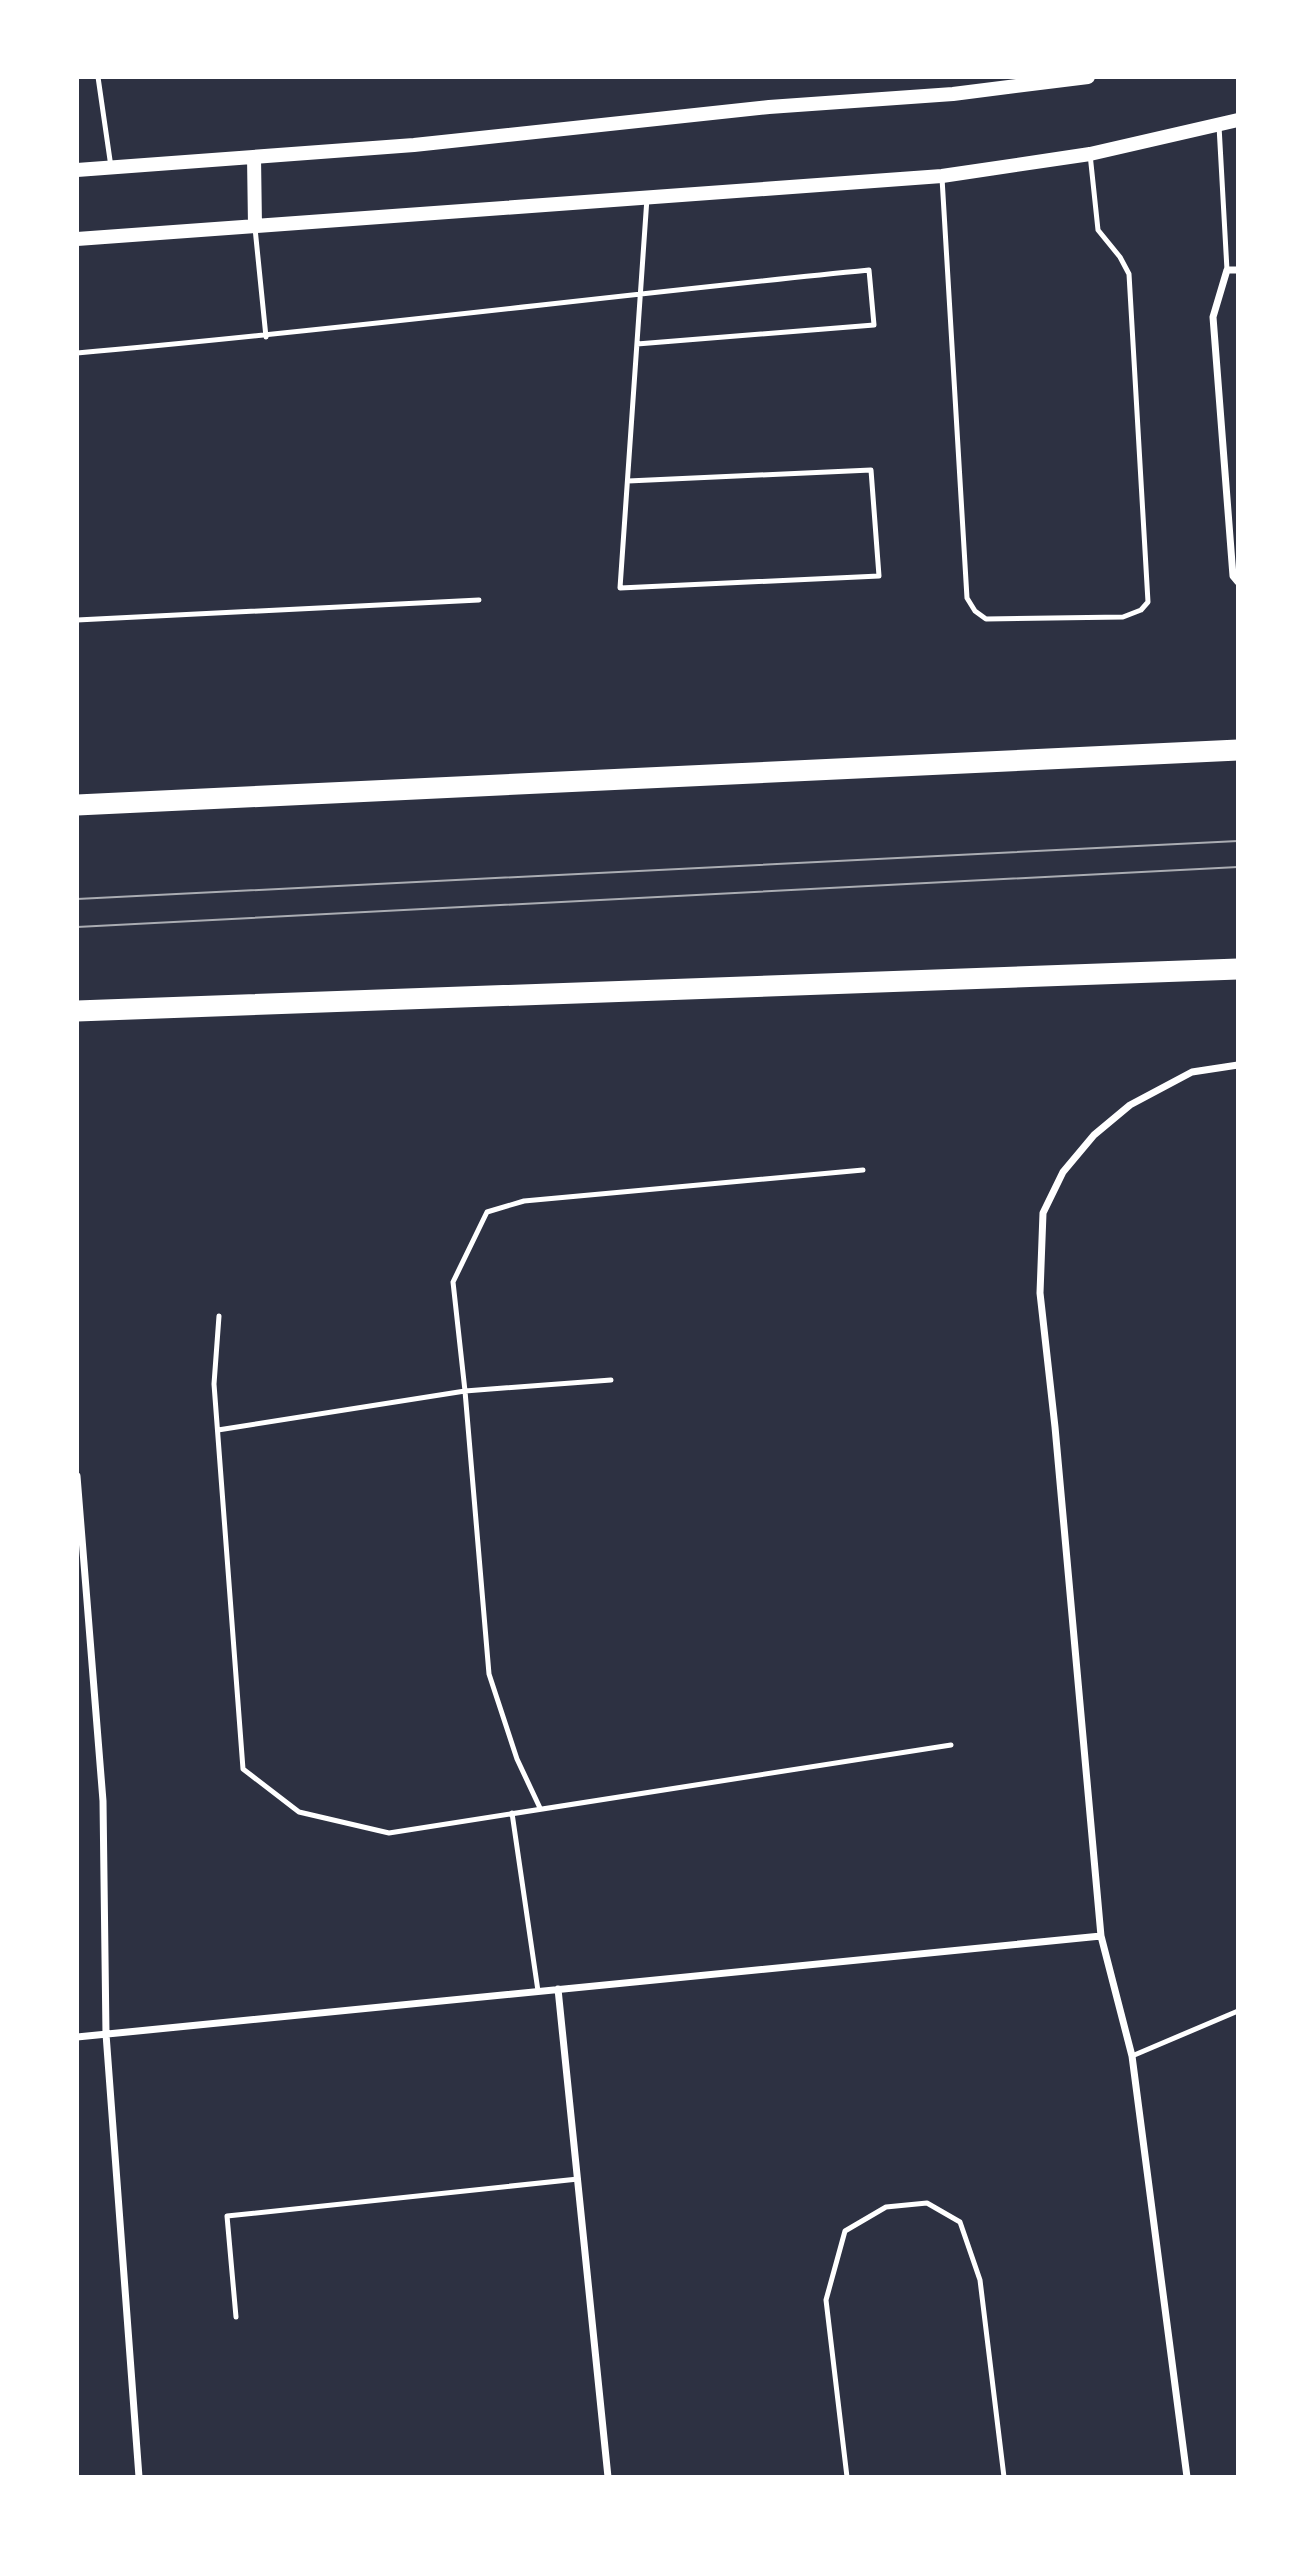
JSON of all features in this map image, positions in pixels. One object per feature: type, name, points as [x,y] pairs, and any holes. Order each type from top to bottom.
[{"type":"highway","points":[[77,805],[1238,750]]},
{"type":"highway","points":[[77,1011],[1238,969]]},
{"type":"main road","points":[[77,170],[414,145],[769,107],[953,94],[1088,77]]},
{"type":"main road","points":[[77,239],[942,176],[1090,154],[1238,120]]},
{"type":"main road","points":[[254,157],[255,226]]},
{"type":"street","points":[[1238,270],[1227,270],[1213,317],[1227,515],[1233,576],[1238,582]]},
{"type":"street","points":[[1187,2477],[1132,2056],[1101,1936],[1055,1427],[1040,1293],[1043,1213],[1063,1172],[1094,1135],[1130,1105],[1192,1072],[1238,1065]]},
{"type":"street","points":[[77,1476],[103,1801],[106,2034],[139,2477]]},
{"type":"street","points":[[77,2037],[1101,1936]]},
{"type":"street","points":[[558,1989],[608,2477]]},
{"type":"lane","points":[[98,77],[111,167]]},
{"type":"lane","points":[[1219,126],[1227,270]]},
{"type":"lane","points":[[942,176],[967,598],[975,611],[986,619],[1123,617],[1141,610],[1148,602],[1129,274],[1120,257],[1098,230],[1090,154]]},
{"type":"lane","points":[[628,481],[871,470],[879,576],[621,588],[640,292],[647,198]]},
{"type":"lane","points":[[255,226],[266,337]]},
{"type":"lane","points":[[77,353],[266,337],[640,292],[869,270],[874,325],[637,344]]},
{"type":"lane","points":[[77,620],[479,600]]},
{"type":"lane","points":[[540,1808],[517,1759],[489,1674],[453,1282],[487,1212],[524,1201],[863,1170]]},
{"type":"lane","points":[[219,1316],[214,1384],[243,1769],[299,1812],[389,1833],[951,1745]]},
{"type":"lane","points":[[218,1430],[465,1391],[611,1380]]},
{"type":"lane","points":[[512,1813],[538,1992]]},
{"type":"lane","points":[[1132,2056],[1238,2011]]},
{"type":"lane","points":[[236,2317],[227,2216],[578,2179]]},
{"type":"lane","points":[[847,2477],[826,2300],[845,2231],[886,2207],[927,2203],[960,2222],[980,2280],[1004,2477]]},
{"type":"tram line","points":[[77,899],[1238,841]]},
{"type":"tram line","points":[[77,927],[1238,867]]}]
